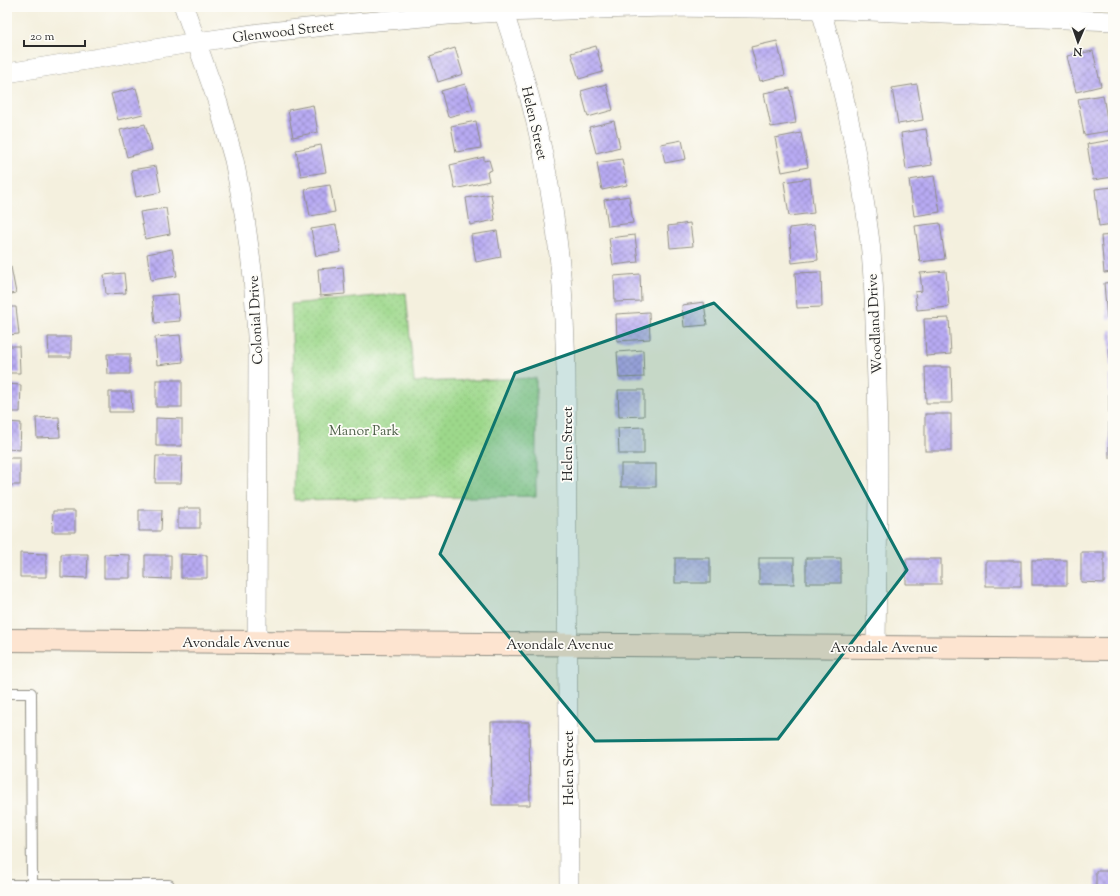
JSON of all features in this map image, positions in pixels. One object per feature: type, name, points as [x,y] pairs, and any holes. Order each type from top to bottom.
[{"type":"street","name":"Colonial Drive","points":[[184,7],[218,103],[234,160],[245,218],[253,277],[258,351],[258,642]]},
{"type":"street","name":"Glenwood Street","points":[[7,73],[260,33],[502,10],[665,7],[820,8],[1113,21]]},
{"type":"street","name":"Woodland Drive","points":[[820,8],[834,56],[850,122],[863,188],[870,244],[875,318],[878,406],[876,647]]},
{"type":"street","name":"Helen Street","points":[[502,10],[524,77],[540,142],[553,208],[565,324],[569,889]]},
{"type":"street","name":"Avondale Avenue","points":[[7,640],[1113,649]]},
{"type":"lane","points":[[7,693],[31,693],[32,885]]},
{"type":"lane","points":[[7,885],[169,885]]},
{"type":"highlighted area","points":[[714,303],[817,403],[907,570],[778,739],[595,741],[440,554],[515,373]]},
{"type":"green space","name":"Manor Park","points":[[406,293],[414,382],[536,378],[536,496],[294,500],[295,428],[291,304]]},
{"type":"building","points":[[777,41],[785,75],[760,81],[751,47]]},
{"type":"building","points":[[596,46],[603,72],[579,79],[571,53]]},
{"type":"building","points":[[455,48],[463,74],[438,82],[430,56]]},
{"type":"building","points":[[1093,51],[1101,86],[1076,92],[1067,56]]},
{"type":"building","points":[[465,84],[473,110],[448,117],[441,91]]},
{"type":"building","points":[[606,84],[613,110],[588,117],[581,91]]},
{"type":"building","points":[[917,84],[923,120],[898,124],[892,88]]},
{"type":"building","points":[[136,88],[143,114],[118,120],[111,94]]},
{"type":"building","points":[[790,88],[796,123],[771,127],[764,93]]},
{"type":"building","points":[[1103,95],[1109,131],[1084,135],[1078,99]]},
{"type":"building","points":[[313,105],[318,132],[293,137],[288,110]]},
{"type":"building","points":[[476,121],[481,148],[456,152],[451,126]]},
{"type":"building","points":[[614,121],[620,147],[596,153],[589,127]]},
{"type":"building","points":[[145,124],[152,150],[127,157],[120,130]]},
{"type":"building","points":[[926,129],[932,165],[906,169],[901,133]]},
{"type":"building","points":[[801,133],[808,167],[782,172],[775,138]]},
{"type":"building","points":[[682,140],[686,159],[665,163],[661,144]]},
{"type":"building","points":[[1112,140],[1113,177],[1093,180],[1087,144]]},
{"type":"building","points":[[321,145],[326,172],[301,176],[296,150]]},
{"type":"building","points":[[484,157],[484,161],[489,160],[492,170],[487,172],[489,181],[455,189],[450,165]]},
{"type":"building","points":[[622,159],[627,185],[602,190],[597,163]]},
{"type":"building","points":[[156,166],[161,192],[136,197],[131,170]]},
{"type":"building","points":[[934,176],[940,212],[914,216],[909,180]]},
{"type":"building","points":[[810,178],[814,213],[789,216],[784,182]]},
{"type":"building","points":[[330,185],[335,212],[310,216],[305,189]]},
{"type":"building","points":[[1113,187],[1113,224],[1099,226],[1095,189]]},
{"type":"building","points":[[491,194],[495,220],[470,225],[466,198]]},
{"type":"building","points":[[629,196],[633,223],[608,226],[604,200]]},
{"type":"building","points":[[166,208],[170,234],[145,239],[140,212]]},
{"type":"building","points":[[690,223],[693,246],[670,248],[668,226]]},
{"type":"building","points":[[940,223],[945,259],[920,262],[915,226]]},
{"type":"building","points":[[336,225],[341,252],[316,256],[311,229]]},
{"type":"building","points":[[814,225],[818,260],[792,263],[789,228]]},
{"type":"building","points":[[497,231],[501,257],[476,262],[471,235]]},
{"type":"building","points":[[635,235],[638,262],[613,265],[609,238]]},
{"type":"building","points":[[1113,235],[1113,272],[1104,273],[1101,236]]},
{"type":"building","points":[[172,249],[177,276],[151,280],[147,254]]},
{"type":"building","points":[[7,267],[11,267],[16,293],[7,295]]},
{"type":"building","points":[[343,267],[345,294],[320,296],[318,269]]},
{"type":"building","points":[[946,271],[949,307],[917,310],[915,292],[922,291],[920,273]]},
{"type":"building","points":[[821,272],[822,307],[797,308],[795,273]]},
{"type":"building","points":[[124,273],[126,293],[106,294],[104,275]]},
{"type":"building","points":[[640,274],[641,301],[615,302],[614,276]]},
{"type":"building","points":[[1113,282],[1113,318],[1107,319],[1104,283]]},
{"type":"building","points":[[178,294],[180,321],[155,323],[152,296]]},
{"type":"building","points":[[704,302],[707,325],[684,327],[682,305]]},
{"type":"building","points":[[7,307],[16,307],[19,334],[7,335]]},
{"type":"building","points":[[649,312],[650,339],[617,341],[616,314]]},
{"type":"building","points":[[949,318],[951,354],[926,356],[924,319]]},
{"type":"building","points":[[1109,330],[1113,330],[1113,366],[1110,366]]},
{"type":"building","points":[[180,335],[183,362],[157,365],[155,337]]},
{"type":"building","points":[[48,337],[71,337],[71,357],[49,357]]},
{"type":"building","points":[[7,346],[19,346],[20,373],[7,373]]},
{"type":"building","points":[[643,350],[644,377],[619,378],[617,352]]},
{"type":"building","points":[[107,354],[130,354],[130,374],[108,374]]},
{"type":"building","points":[[925,367],[951,367],[952,403],[926,403]]},
{"type":"building","points":[[1109,375],[1113,375],[1113,412],[1109,412]]},
{"type":"building","points":[[156,380],[182,380],[182,407],[156,407]]},
{"type":"building","points":[[7,384],[21,385],[20,412],[7,412]]},
{"type":"building","points":[[618,390],[644,390],[644,416],[619,417]]},
{"type":"building","points":[[109,392],[131,392],[132,412],[109,412]]},
{"type":"building","points":[[925,414],[951,414],[951,451],[925,451]]},
{"type":"building","points":[[59,417],[60,437],[37,438],[36,418]]},
{"type":"building","points":[[156,418],[182,419],[182,446],[156,446]]},
{"type":"building","points":[[7,422],[21,423],[20,450],[7,449]]},
{"type":"building","points":[[1109,422],[1113,422],[1113,458],[1109,458]]},
{"type":"building","points":[[644,427],[644,454],[619,454],[618,428]]},
{"type":"building","points":[[156,456],[182,456],[181,483],[155,483]]},
{"type":"building","points":[[7,458],[20,458],[20,485],[7,485]]},
{"type":"building","points":[[621,464],[656,464],[656,487],[621,487]]},
{"type":"building","points":[[178,508],[200,508],[200,528],[178,528]]},
{"type":"building","points":[[139,510],[162,510],[161,531],[139,531]]},
{"type":"building","points":[[53,511],[75,511],[75,532],[52,532]]},
{"type":"building","points":[[1081,552],[1104,552],[1104,583],[1081,582]]},
{"type":"building","points":[[20,553],[46,554],[46,577],[20,577]]},
{"type":"building","points":[[61,554],[88,554],[87,578],[61,577]]},
{"type":"building","points":[[104,554],[130,555],[130,578],[104,578]]},
{"type":"building","points":[[181,554],[207,555],[207,578],[181,578]]},
{"type":"building","points":[[145,555],[171,555],[171,579],[145,578]]},
{"type":"building","points":[[675,558],[710,558],[710,583],[675,583]]},
{"type":"building","points":[[759,558],[794,558],[794,584],[759,584]]},
{"type":"building","points":[[806,558],[841,558],[841,583],[806,583]]},
{"type":"building","points":[[906,559],[941,559],[941,584],[906,584]]},
{"type":"building","points":[[1032,560],[1067,560],[1067,585],[1032,585]]},
{"type":"building","points":[[986,561],[1021,561],[1021,586],[986,586]]},
{"type":"building","points":[[491,722],[529,722],[530,805],[492,805]]},
{"type":"building","points":[[1096,871],[1113,871],[1113,889],[1096,889]]}]
